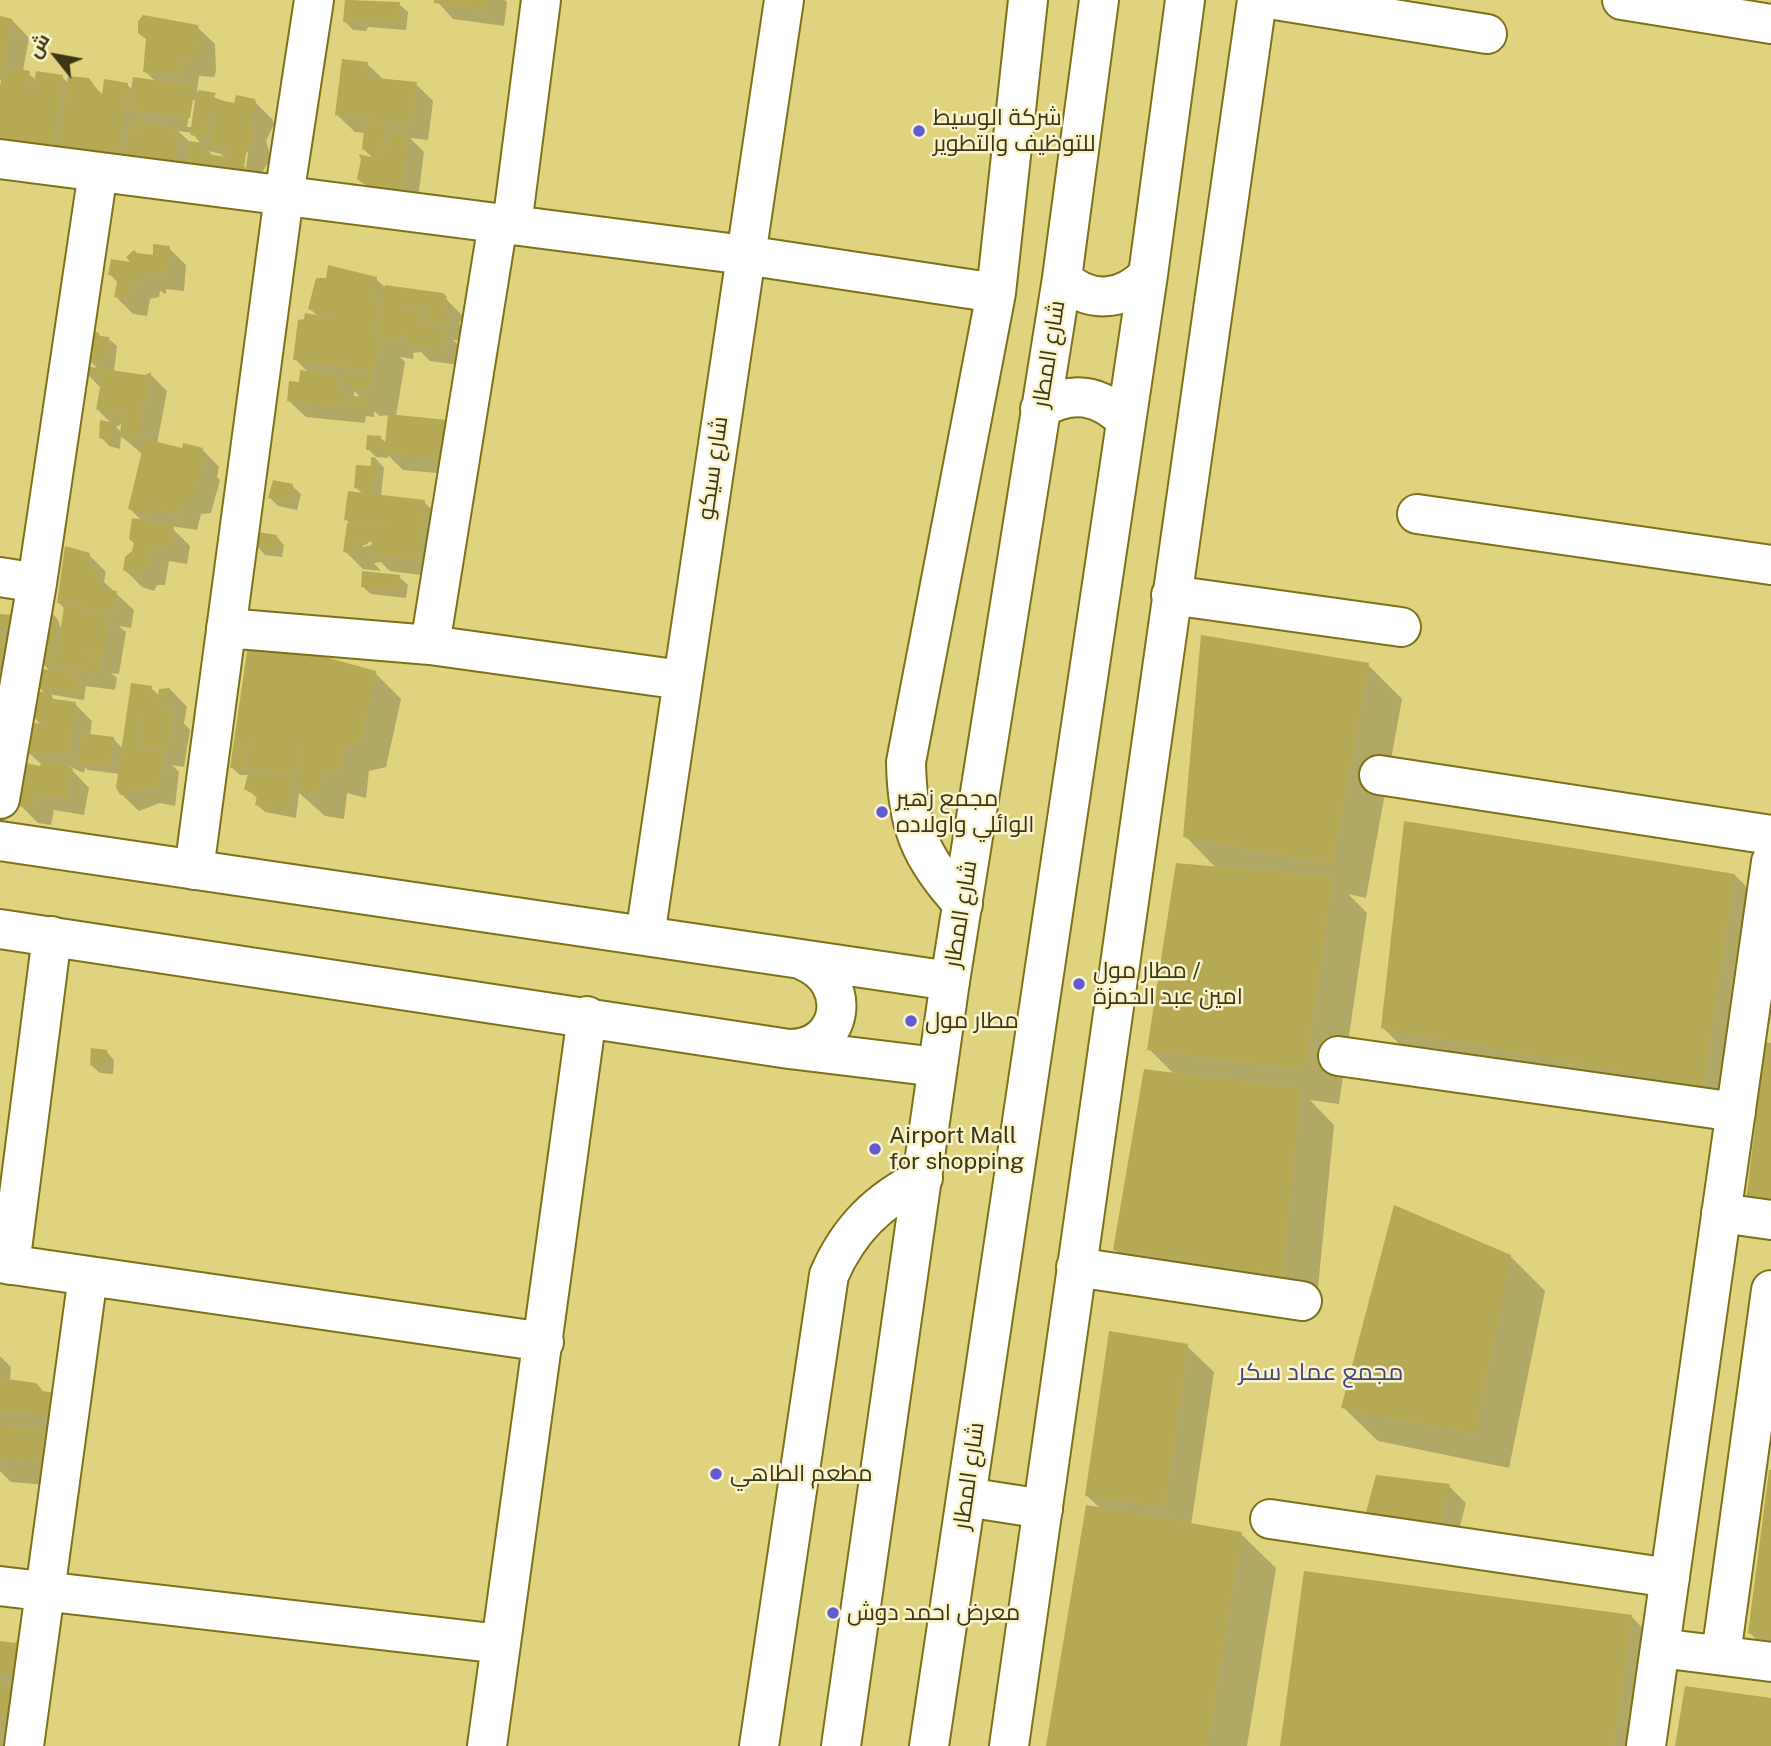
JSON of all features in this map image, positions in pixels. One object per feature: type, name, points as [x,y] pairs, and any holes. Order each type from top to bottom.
[{"type":"street","points":[[194,870],[284,196],[314,0]]},
{"type":"street","points":[[430,645],[505,224],[541,0]]},
{"type":"street","name":"شارع سيكو","points":[[645,936],[784,0]]},
{"type":"street","points":[[962,904],[936,875],[917,840],[907,802],[906,762],[996,293],[1028,0]]},
{"type":"street","name":"شارع المطار","points":[[841,1746],[937,1067],[1062,278],[1099,0]]},
{"type":"street","name":"شارع المطار","points":[[929,1746],[1148,275],[1185,0]]},
{"type":"street","points":[[1010,1746],[1257,0]]},
{"type":"street","points":[[1275,0],[1487,34]]},
{"type":"street","points":[[1622,0],[1771,24]]},
{"type":"street","points":[[0,159],[745,255],[996,293]]},
{"type":"street","points":[[0,799],[37,583],[99,172]]},
{"type":"street","points":[[1062,278],[1084,294],[1112,297],[1138,285],[1148,275]]},
{"type":"street","points":[[1040,409],[1070,396],[1085,397],[1101,401],[1126,421]]},
{"type":"street","points":[[1417,514],[1771,565]]},
{"type":"street","points":[[0,577],[37,583]]},
{"type":"street","points":[[1171,596],[1401,627]]},
{"type":"street","points":[[226,628],[430,645],[682,680]]},
{"type":"street","points":[[1379,775],[1771,835]]},
{"type":"street","points":[[0,841],[950,981]]},
{"type":"street","points":[[1646,1746],[1736,1112],[1762,996],[1771,862]]},
{"type":"street","points":[[0,929],[587,1016],[789,1049],[937,1067]]},
{"type":"street","points":[[52,936],[5,1264],[544,1342]]},
{"type":"street","points":[[789,1049],[814,1043],[826,1034],[838,1006],[829,978],[818,967],[804,961]]},
{"type":"street","points":[[487,1746],[587,1016]]},
{"type":"street","points":[[1338,1056],[1736,1112]]},
{"type":"street","points":[[759,1746],[829,1275],[840,1250],[875,1207],[923,1178]]},
{"type":"street","points":[[1721,1213],[1771,1220]]},
{"type":"street","points":[[1076,1267],[1302,1301]]},
{"type":"street","points":[[24,1746],[88,1276]]},
{"type":"street","points":[[1721,1655],[1771,1290]]},
{"type":"street","points":[[966,1497],[1043,1509]]},
{"type":"street","points":[[1270,1518],[1670,1578]]},
{"type":"street","points":[[0,1586],[501,1644]]},
{"type":"street","points":[[1660,1647],[1771,1662]]},
{"type":"building","points":[[345,0],[400,2],[398,23],[360,19],[358,23],[343,22]]},
{"type":"building","points":[[434,0],[488,0],[487,10],[434,3]]},
{"type":"building","points":[[143,15],[198,25],[200,54],[197,60],[182,59],[180,75],[143,72],[146,39],[138,33],[138,21]]},
{"type":"building","points":[[0,16],[12,19],[3,67],[0,67]]},
{"type":"building","points":[[342,59],[368,62],[366,77],[417,82],[411,124],[335,115]]},
{"type":"building","points":[[4,66],[30,71],[27,88],[33,91],[36,71],[63,75],[53,154],[0,145],[0,86]]},
{"type":"building","points":[[68,76],[89,78],[102,96],[104,79],[128,83],[117,162],[57,154]]},
{"type":"building","points":[[133,77],[195,86],[190,118],[128,109]]},
{"type":"building","points":[[199,90],[216,93],[213,99],[234,103],[236,95],[255,99],[257,106],[249,123],[254,140],[246,154],[243,174],[187,166],[190,141],[203,143],[201,153],[227,157],[228,148],[210,146],[215,115],[211,114],[208,119],[206,138],[190,135]]},
{"type":"building","points":[[143,116],[145,124],[179,130],[172,178],[125,157],[130,129],[133,124],[139,130],[136,118]]},
{"type":"building","points":[[365,121],[387,124],[381,150],[386,151],[390,130],[408,133],[399,198],[376,194],[375,185],[364,184],[357,179],[361,160],[359,154],[371,157],[378,154],[362,149]]},
{"type":"building","points":[[153,244],[170,246],[167,274],[150,272],[150,278],[142,275],[142,280],[133,282],[130,299],[114,297],[118,277],[108,275],[111,259],[130,262],[126,257],[134,250],[137,253],[153,255]]},
{"type":"building","points":[[328,265],[377,277],[374,298],[381,301],[373,333],[378,334],[385,285],[443,293],[447,297],[442,309],[450,312],[449,325],[425,322],[426,307],[404,305],[405,308],[422,310],[420,325],[445,329],[442,348],[411,345],[404,335],[396,336],[398,343],[379,339],[370,392],[367,388],[352,391],[348,383],[342,381],[342,372],[368,376],[368,370],[293,360],[298,320],[304,319],[305,313],[332,318],[333,315],[308,309],[316,278],[326,278]]},
{"type":"building","points":[[98,332],[100,336],[109,337],[107,362],[88,361],[88,353],[97,352],[88,350],[91,342],[95,343],[91,333]]},
{"type":"building","points":[[84,366],[145,375],[151,372],[147,400],[142,402],[139,439],[120,437],[122,413],[110,412],[103,407],[96,410],[102,376],[83,373]]},
{"type":"building","points":[[300,370],[338,375],[336,390],[349,396],[348,407],[287,401],[289,381],[299,382]]},
{"type":"building","points":[[354,396],[367,397],[366,409],[353,409]]},
{"type":"building","points":[[388,414],[447,420],[443,459],[384,453]]},
{"type":"building","points":[[100,420],[115,423],[111,434],[113,442],[99,438]]},
{"type":"building","points":[[367,435],[381,436],[381,451],[366,450]]},
{"type":"building","points":[[145,439],[182,448],[183,443],[203,448],[200,460],[204,461],[194,497],[184,497],[180,514],[152,509],[148,514],[128,509]]},
{"type":"building","points":[[371,457],[376,458],[373,490],[354,488],[356,465],[371,466]]},
{"type":"building","points":[[273,480],[293,484],[289,503],[268,498]]},
{"type":"building","points":[[348,491],[425,500],[419,560],[370,554],[373,536],[367,537],[368,544],[356,547],[354,538],[351,547],[363,551],[365,555],[343,552],[347,523],[399,527],[344,520]]},
{"type":"building","points":[[132,518],[151,521],[152,525],[168,523],[174,527],[170,547],[152,545],[148,568],[140,568],[137,575],[123,570],[125,557],[132,551],[134,543],[129,539]]},
{"type":"building","points":[[257,532],[277,535],[274,550],[255,547]]},
{"type":"building","points":[[65,546],[90,553],[87,564],[98,573],[96,582],[101,588],[117,591],[114,611],[57,603]]},
{"type":"building","points":[[362,571],[400,575],[398,591],[361,587]]},
{"type":"building","points":[[64,606],[109,613],[102,658],[90,656],[92,648],[88,645],[86,657],[100,659],[98,673],[55,667]]},
{"type":"building","points":[[50,610],[57,629],[50,665],[41,664]]},
{"type":"building","points":[[0,614],[14,615],[13,628],[0,627]]},
{"type":"building","points":[[0,635],[12,636],[9,661],[0,660]]},
{"type":"building","points":[[1201,635],[1369,663],[1332,864],[1183,837]]},
{"type":"building","points":[[248,645],[314,654],[376,671],[360,742],[344,746],[340,773],[322,768],[319,794],[297,790],[303,739],[296,770],[275,772],[247,768],[249,737],[243,768],[230,768]]},
{"type":"building","points":[[37,668],[79,675],[76,693],[34,686]]},
{"type":"building","points":[[131,683],[152,686],[151,695],[158,697],[159,689],[170,688],[166,709],[174,711],[167,751],[140,746],[145,711],[141,712],[136,750],[163,753],[158,789],[142,787],[120,795],[116,787]]},
{"type":"building","points":[[36,691],[51,693],[53,699],[76,702],[67,757],[51,751],[48,756],[26,751],[31,723],[52,724],[31,717]]},
{"type":"building","points":[[82,733],[114,737],[110,767],[78,763]]},
{"type":"building","points":[[46,761],[64,763],[73,769],[67,799],[37,793],[34,809],[18,806],[27,763],[39,766]]},
{"type":"building","points":[[248,774],[292,775],[288,811],[255,805],[257,796],[244,789]]},
{"type":"building","points":[[1404,821],[1735,874],[1703,1086],[1381,1028]]},
{"type":"building","points":[[1176,863],[1333,877],[1305,1070],[1147,1050]]},
{"type":"building","points":[[1765,1042],[1771,1043],[1771,1204],[1746,1201]]},
{"type":"building","points":[[91,1048],[107,1050],[106,1067],[90,1065]]},
{"type":"building","points":[[1144,1069],[1301,1089],[1282,1275],[1113,1250]]},
{"type":"building","points":[[1394,1205],[1511,1255],[1475,1434],[1341,1408]]},
{"type":"building","points":[[1109,1331],[1188,1344],[1165,1506],[1085,1496]]},
{"type":"building","points":[[0,1378],[36,1383],[43,1391],[60,1394],[55,1421],[38,1413],[0,1411]]},
{"type":"building","points":[[0,1425],[45,1435],[43,1461],[0,1458]]},
{"type":"building","points":[[1771,1470],[1771,1637],[1748,1633]]},
{"type":"building","points":[[1376,1475],[1450,1484],[1438,1529],[1363,1523]]},
{"type":"building","points":[[1086,1505],[1242,1532],[1207,1746],[1046,1746]]},
{"type":"building","points":[[1304,1571],[1632,1615],[1613,1746],[1280,1746]]},
{"type":"building","points":[[25,1628],[15,1688],[14,1675],[0,1673],[0,1641],[15,1643]]},
{"type":"building","points":[[0,1684],[9,1686],[12,1692],[21,1698],[24,1719],[0,1716]]},
{"type":"building","points":[[1685,1686],[1771,1698],[1771,1746],[1675,1746]]},
{"type":"place","name":"شركة الوسيط للتوظيف والتطوير","points":[[919,131]]},
{"type":"place","name":"مجمع زهير الوائلي واولاده","points":[[882,812]]},
{"type":"place","name":"مطار مول / امين عبد الحمزة","points":[[1079,984]]},
{"type":"place","name":"مطار مول","points":[[911,1021]]},
{"type":"place","name":"Airport Mall for shopping","points":[[875,1149]]},
{"type":"place","name":"مطعم الطاهي","points":[[716,1474]]},
{"type":"place","name":"معرض احمد دوش","points":[[833,1613]]},
{"type":"district","name":"مجمع عماد سكر","points":[[1321,1373]]}]
